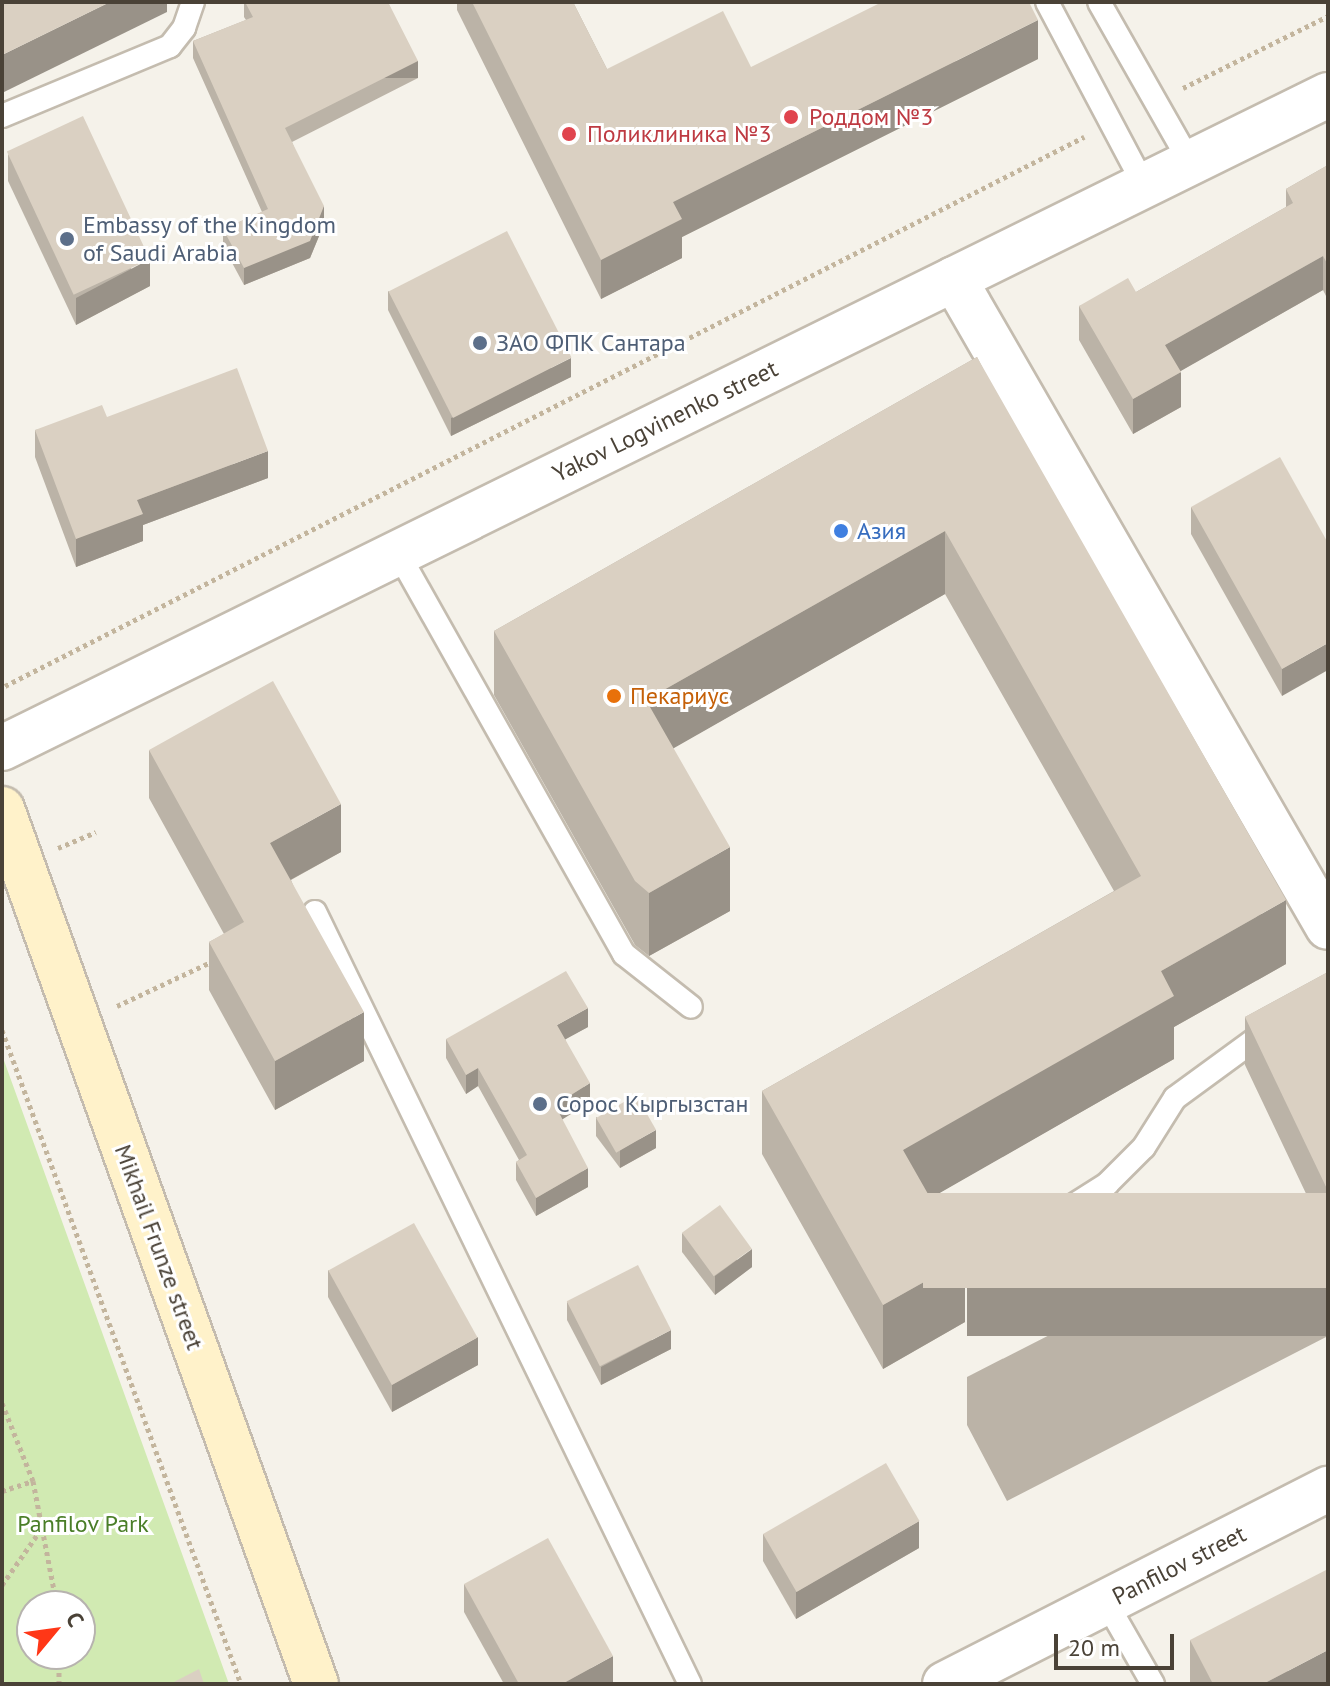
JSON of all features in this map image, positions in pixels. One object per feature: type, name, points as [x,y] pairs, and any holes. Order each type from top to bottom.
[{"type":"main road","name":"Mikhail Frunze street","points":[[2,809],[316,1684]]},
{"type":"street","name":"Yakov Logvinenko street","points":[[2,748],[1328,95]]},
{"type":"street","points":[[954,279],[1328,927]]},
{"type":"street","name":"Panfilov street","points":[[945,1684],[1328,1489]]},
{"type":"lane","points":[[2,116],[170,46],[184,28],[193,2]]},
{"type":"lane","points":[[1047,2],[1144,185]]},
{"type":"lane","points":[[1099,2],[1191,164]]},
{"type":"lane","points":[[398,553],[624,954],[691,1007]]},
{"type":"lane","points":[[315,912],[690,1684]]},
{"type":"lane","points":[[968,1272],[1107,1184],[1144,1147],[1175,1098],[1290,1015]]},
{"type":"lane","points":[[1106,1602],[1153,1684]]},
{"type":"path","points":[[1155,102],[1328,16]]},
{"type":"path","points":[[5,686],[1113,123]]},
{"type":"path","points":[[53,850],[96,832]]},
{"type":"path","points":[[79,1025],[221,957]]},
{"type":"path","points":[[2,1030],[241,1684]]},
{"type":"path","points":[[2,1403],[33,1481],[54,1590]]},
{"type":"path","points":[[2,1491],[33,1481]]},
{"type":"path","points":[[2,1585],[44,1525]]},
{"type":"green space","name":"Panfilov Park","points":[[2,1055],[229,1684],[2,1684]]},
{"type":"building","points":[[2,2],[110,2],[2,55]]},
{"type":"building","points":[[245,2],[388,2],[418,61],[285,128],[324,206],[310,241],[244,268],[223,229],[268,209],[193,41],[253,17]]},
{"type":"building","points":[[472,2],[573,2],[607,69],[723,11],[751,67],[882,2],[1029,2],[1038,20],[673,202],[682,219],[601,260]]},
{"type":"building","points":[[83,116],[150,259],[74,295],[7,151]]},
{"type":"building","points":[[1328,165],[1328,265],[1323,256],[1165,345],[1181,372],[1133,399],[1079,306],[1128,278],[1136,292],[1293,203],[1286,189]]},
{"type":"building","name":"ЗАО ФПК Сантара","points":[[507,231],[571,358],[453,418],[388,291]]},
{"type":"building","points":[[977,357],[1286,900],[1161,971],[1174,996],[903,1150],[965,1259],[883,1305],[762,1091],[1141,876],[945,531],[646,700],[730,847],[649,893],[635,881],[494,631]]},
{"type":"building","points":[[237,368],[268,451],[137,500],[143,514],[76,539],[35,430],[102,405],[107,417]]},
{"type":"building","points":[[1280,457],[1328,543],[1328,643],[1282,669],[1191,507]]},
{"type":"building","points":[[273,681],[341,804],[270,843],[364,1012],[275,1061],[209,942],[244,922],[149,750]]},
{"type":"building","name":"Сорос Кыргызстан","points":[[566,971],[588,1008],[557,1025],[590,1083],[555,1105],[588,1168],[536,1198],[516,1162],[527,1155],[478,1068],[466,1075],[446,1039]]},
{"type":"building","points":[[1328,972],[1328,1191],[1245,1017]]},
{"type":"building","points":[[636,1095],[656,1130],[616,1153],[596,1118]]},
{"type":"building","points":[[923,1193],[1328,1193],[1328,1288],[923,1288]]},
{"type":"building","points":[[720,1205],[752,1249],[714,1276],[682,1233]]},
{"type":"building","points":[[414,1223],[478,1338],[392,1385],[328,1271]]},
{"type":"building","points":[[638,1265],[671,1330],[600,1366],[567,1301]]},
{"type":"building","points":[[886,1463],[920,1521],[797,1592],[763,1534]]},
{"type":"building","points":[[548,1538],[613,1656],[562,1684],[519,1684],[464,1584]]},
{"type":"building","points":[[1328,1569],[1328,1650],[1263,1684],[1213,1684],[1190,1640]]},
{"type":"building","points":[[199,1669],[204,1684],[170,1684]]},
{"type":"place","name":"Роддом №3","points":[[791,117]]},
{"type":"place","name":"Поликлиника №3","points":[[569,134]]},
{"type":"place","name":"Embassy of the Kingdom of Saudi Arabia","points":[[67,239]]},
{"type":"place","name":"ЗАО ФПК Сантара","points":[[480,343]]},
{"type":"place","name":"Азия","points":[[841,531]]},
{"type":"place","name":"Пекариус","points":[[614,696]]},
{"type":"place","name":"Сорос Кыргызстан","points":[[540,1104]]}]
